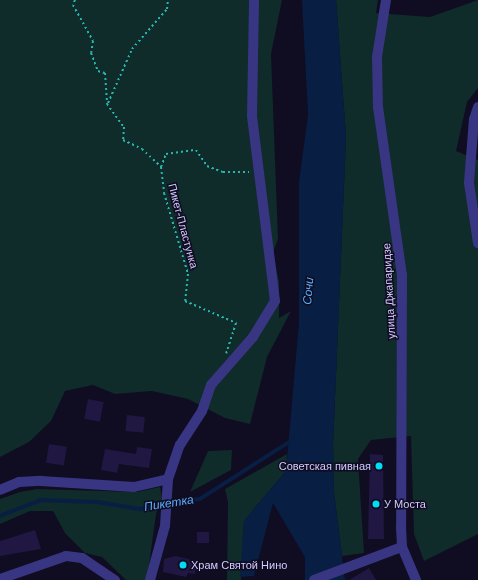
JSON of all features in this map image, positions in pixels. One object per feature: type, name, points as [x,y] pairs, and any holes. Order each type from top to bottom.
[{"type":"street","points":[[150,580],[167,507],[168,479],[180,445],[202,411],[211,386],[253,337],[275,301],[252,116],[254,0]]},
{"type":"street","name":"улица Джапаридзе","points":[[386,0],[377,57],[378,106],[402,275],[402,547],[416,580]]},
{"type":"street","points":[[478,107],[474,119],[469,183],[478,244]]},
{"type":"street","points":[[0,490],[19,482],[42,481],[134,487],[168,479]]},
{"type":"street","points":[[314,580],[402,547]]},
{"type":"street","points":[[0,579],[66,556],[82,558],[115,580]]},
{"type":"path","points":[[75,0],[73,4],[93,41],[92,53],[98,71],[105,73],[107,104],[124,127],[123,140],[142,149],[162,167],[166,154],[196,150],[207,166],[223,172],[243,174],[258,170]]},
{"type":"path","points":[[107,104],[132,49],[167,9],[168,0]]},
{"type":"path","name":"Пикет-Пластунка","points":[[162,167],[164,193],[188,274],[185,301],[236,323],[224,350],[231,362]]},
{"type":"green space","points":[[0,0],[282,0],[271,54],[278,239],[273,252],[279,282],[279,318],[291,311],[267,357],[250,424],[225,418],[188,399],[152,391],[115,394],[93,385],[65,391],[51,421],[29,442],[0,457]]},
{"type":"green space","points":[[336,0],[378,0],[376,13],[430,17],[478,0],[478,88],[467,102],[456,151],[478,160],[478,534],[424,561],[414,534],[411,436],[371,440],[358,459],[364,553],[342,556],[334,493],[333,445],[346,137]]},
{"type":"green space","points":[[232,450],[231,470],[190,492],[208,451]]},
{"type":"green space","points":[[287,454],[286,471],[244,521],[241,580],[227,580],[228,502],[225,489]]},
{"type":"green space","points":[[160,487],[162,498],[156,514],[147,580],[126,580],[102,557],[85,553],[65,533],[53,511],[30,511],[0,524],[0,499],[20,492],[37,489],[137,492]]},
{"type":"water","name":"Сочи","points":[[302,0],[336,0],[346,137],[333,445],[334,493],[345,580],[305,580],[305,557],[273,503],[254,576],[240,577],[244,521],[286,471],[299,322],[299,182],[308,115]]},
{"type":"building","points":[[88,399],[104,402],[100,422],[84,419]]},
{"type":"building","points":[[127,415],[145,417],[143,433],[125,431]]},
{"type":"building","points":[[49,444],[67,447],[64,466],[46,463]]},
{"type":"building","points":[[137,447],[152,449],[149,468],[119,464],[117,473],[101,470],[105,449],[136,454]]},
{"type":"building","points":[[370,454],[383,455],[384,539],[368,539]]},
{"type":"building","points":[[35,530],[41,549],[0,556],[0,541]]},
{"type":"building","points":[[197,532],[209,532],[209,543],[197,543]]},
{"type":"building","points":[[176,556],[197,561],[195,574],[188,573],[186,577],[163,572],[164,559]]},
{"type":"building","points":[[369,568],[376,580],[349,580]]},
{"type":"waterway","name":"Пикетка","points":[[0,516],[41,500],[98,502],[140,509],[200,499],[291,441]]},
{"type":"place","name":"Советская пивная","points":[[379,466]]},
{"type":"place","name":"У Моста","points":[[376,504]]},
{"type":"place","name":"Храм Святой Нино","points":[[183,565]]}]
